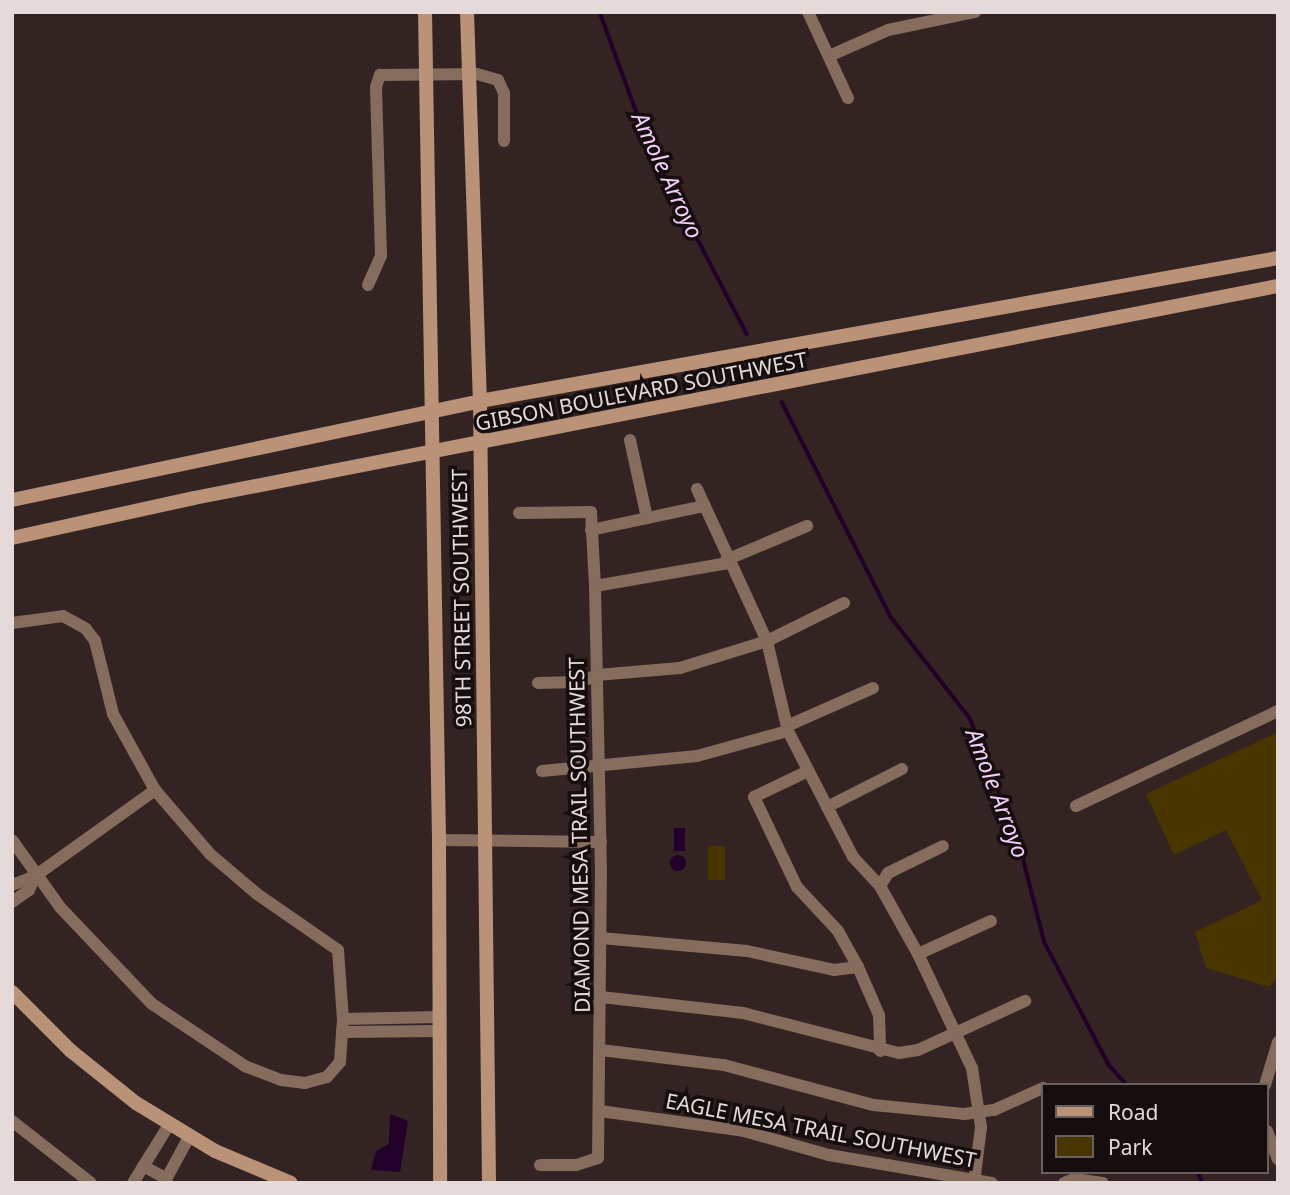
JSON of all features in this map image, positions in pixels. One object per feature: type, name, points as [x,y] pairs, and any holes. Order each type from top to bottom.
[{"type":"street","name":"98TH STREET SOUTHWEST","points":[[425,12],[429,452],[439,840],[440,1183]]},
{"type":"street","name":"98TH STREET SOUTHWEST","points":[[467,12],[480,401],[489,1183]]},
{"type":"street","points":[[808,12],[848,97]]},
{"type":"street","points":[[829,56],[888,30],[975,12]]},
{"type":"street","points":[[368,285],[381,256],[376,87],[383,74],[491,76],[502,86],[504,142]]},
{"type":"street","name":"GIBSON BOULEVARD SOUTHWEST","points":[[12,500],[429,415],[480,401],[1278,258]]},
{"type":"street","name":"GIBSON BOULEVARD SOUTHWEST","points":[[12,538],[429,452],[1278,286]]},
{"type":"street","points":[[630,440],[647,518]]},
{"type":"street","points":[[697,489],[727,562],[767,641],[787,729],[853,857],[880,886],[919,954],[972,1068],[980,1112],[974,1182]]},
{"type":"street","points":[[591,530],[704,506]]},
{"type":"street","name":"DIAMOND MESA TRAIL SOUTHWEST","points":[[519,513],[591,512],[597,675],[601,938],[598,1158],[576,1165],[540,1165]]},
{"type":"street","points":[[594,586],[727,562],[807,526]]},
{"type":"street","points":[[538,683],[580,682],[597,675],[680,668],[767,641],[844,603]]},
{"type":"street","points":[[12,623],[52,615],[79,624],[95,641],[113,714],[155,790],[210,854],[257,894],[338,950],[343,1026],[340,1062],[327,1077],[305,1083],[282,1080],[245,1066],[152,1004],[89,942],[36,876],[12,840]]},
{"type":"street","points":[[542,771],[697,757],[787,729],[873,688]]},
{"type":"street","points":[[1076,806],[1278,711]]},
{"type":"street","points":[[827,807],[902,769]]},
{"type":"street","points":[[808,771],[754,797],[797,887],[838,931],[858,967],[879,1015],[880,1051]]},
{"type":"street","points":[[12,885],[36,876],[155,790]]},
{"type":"street","points":[[439,840],[600,842]]},
{"type":"street","points":[[880,886],[888,873],[943,846]]},
{"type":"street","points":[[12,902],[29,890],[36,876]]},
{"type":"street","points":[[919,954],[991,921]]},
{"type":"street","points":[[601,938],[747,951],[834,970],[858,967]]},
{"type":"street","points":[[12,992],[93,1070],[169,1125],[189,1137],[291,1183]]},
{"type":"street","points":[[601,998],[743,1013],[880,1051],[919,1050],[1025,1001]]},
{"type":"street","points":[[343,1026],[399,1017],[439,1024]]},
{"type":"street","points":[[399,1017],[399,1032]]},
{"type":"street","points":[[343,1026],[399,1032],[439,1024]]},
{"type":"street","points":[[1266,1083],[1278,1042]]},
{"type":"street","points":[[601,1050],[724,1065],[873,1105],[980,1112],[1042,1088]]},
{"type":"street","name":"EAGLE MESA TRAIL SOUTHWEST","points":[[600,1111],[744,1131],[909,1177],[992,1183]]},
{"type":"street","points":[[12,1121],[91,1183]]},
{"type":"street","points":[[133,1183],[169,1125]]},
{"type":"street","points":[[1269,1136],[1278,1159]]},
{"type":"street","points":[[143,1166],[165,1181],[189,1137]]},
{"type":"street","points":[[1064,1183],[1087,1179],[1103,1183]]},
{"type":"green space","points":[[1278,732],[1278,977],[1269,987],[1206,968],[1195,932],[1262,900],[1226,830],[1174,855],[1146,794]]},
{"type":"green space","points":[[708,846],[725,846],[725,880],[708,880]]},
{"type":"shaded area","points":[[674,828],[685,828],[685,851],[674,851]]},
{"type":"shaded area","points":[[678,855],[684,857],[684,869],[678,871],[672,869],[670,863],[672,857]]},
{"type":"shaded area","points":[[390,1114],[408,1121],[400,1172],[371,1170],[376,1151],[389,1144]]},
{"type":"waterway","name":"Amole Arroyo","points":[[600,12],[648,143],[747,334]]},
{"type":"waterway","name":"Amole Arroyo","points":[[782,402],[891,617],[970,718],[1019,842],[1045,943],[1109,1065],[1125,1083]]},
{"type":"waterway","name":"Amole Arroyo","points":[[1199,1174],[1203,1183]]}]
